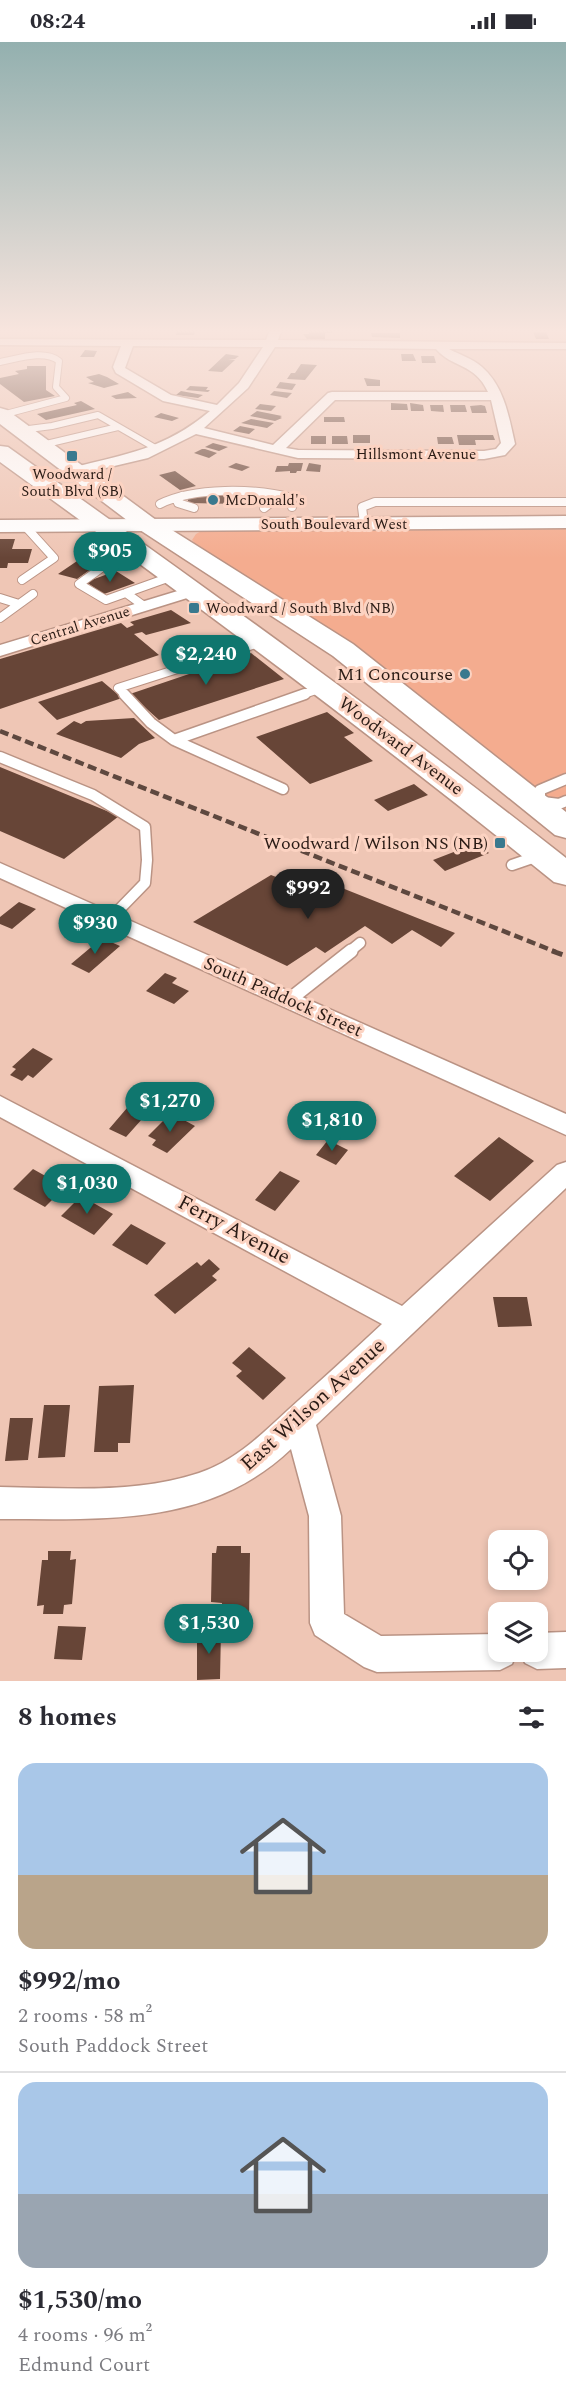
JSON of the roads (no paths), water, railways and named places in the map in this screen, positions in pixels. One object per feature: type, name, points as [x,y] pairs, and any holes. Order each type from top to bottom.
[{"type":"main road","points":[[1,418],[76,471]]},
{"type":"main road","points":[[1,418],[36,453],[76,471],[154,514],[343,650],[537,802],[566,828]]},
{"type":"main road","name":"Woodward Avenue","points":[[0,452],[184,583],[441,775],[566,876]]},
{"type":"main road","points":[[330,693],[359,703],[379,702],[390,696],[392,688]]},
{"type":"street","points":[[206,405],[219,408]]},
{"type":"street","points":[[76,471],[157,450],[193,429],[222,405]]},
{"type":"street","points":[[276,450],[322,405]]},
{"type":"street","name":"Hillsmont Avenue","points":[[193,429],[276,450],[305,454],[479,455],[497,453],[506,449],[508,444],[498,405]]},
{"type":"street","name":"South Boulevard West","points":[[0,526],[102,525],[154,514],[364,523],[566,522]]},
{"type":"street","name":"Central Avenue","points":[[3,648],[144,606],[184,583]]},
{"type":"street","name":"South Paddock Street","points":[[0,870],[566,1125]]},
{"type":"street","name":"Ferry Avenue","points":[[0,1104],[405,1322]]},
{"type":"street","name":"East Wilson Avenue","points":[[0,1503],[128,1502],[184,1494],[238,1473],[268,1450],[566,1172]]},
{"type":"street","points":[[299,1420],[325,1516],[327,1623],[377,1654],[488,1652]]},
{"type":"street","points":[[548,1651],[566,1650]]},
{"type":"lane","points":[[1,418],[44,405]]},
{"type":"lane","points":[[21,430],[98,416],[157,450]]},
{"type":"lane","points":[[42,445],[118,427]]},
{"type":"lane","points":[[194,508],[178,503],[177,499],[192,493],[277,493],[290,497],[292,507]]},
{"type":"lane","points":[[256,493],[274,497],[273,501],[264,508]]},
{"type":"lane","points":[[154,514],[182,496]]},
{"type":"lane","points":[[364,523],[362,507],[375,502],[566,502]]},
{"type":"lane","points":[[22,580],[54,558],[25,526]]},
{"type":"lane","points":[[132,546],[79,584],[106,600],[126,593],[184,583]]},
{"type":"lane","points":[[126,593],[144,606]]},
{"type":"lane","points":[[0,618],[33,594]]},
{"type":"lane","points":[[0,598],[20,604]]},
{"type":"lane","points":[[262,642],[118,687],[151,723],[174,740],[283,789]]},
{"type":"lane","points":[[174,740],[330,693]]},
{"type":"lane","points":[[0,757],[95,794],[123,809],[145,827],[147,860],[145,883],[110,919]]},
{"type":"lane","points":[[566,779],[540,790],[537,802],[559,804],[566,801]]},
{"type":"lane","points":[[512,866],[541,855]]},
{"type":"lane","points":[[289,1000],[360,943]]},
{"type":"railway","points":[[0,731],[556,952]]},
{"type":"railway","points":[[552,951],[566,956]]},
{"type":"place","name":"Woodward / South Blvd (SB)","points":[[72,456]]},
{"type":"place","name":"McDonald's","points":[[213,500]]},
{"type":"place","name":"Woodward / South Blvd (NB)","points":[[194,608]]},
{"type":"place","name":"M1 Concourse","points":[[465,674]]},
{"type":"place","name":"Woodward / Wilson NS (NB)","points":[[500,843]]}]
